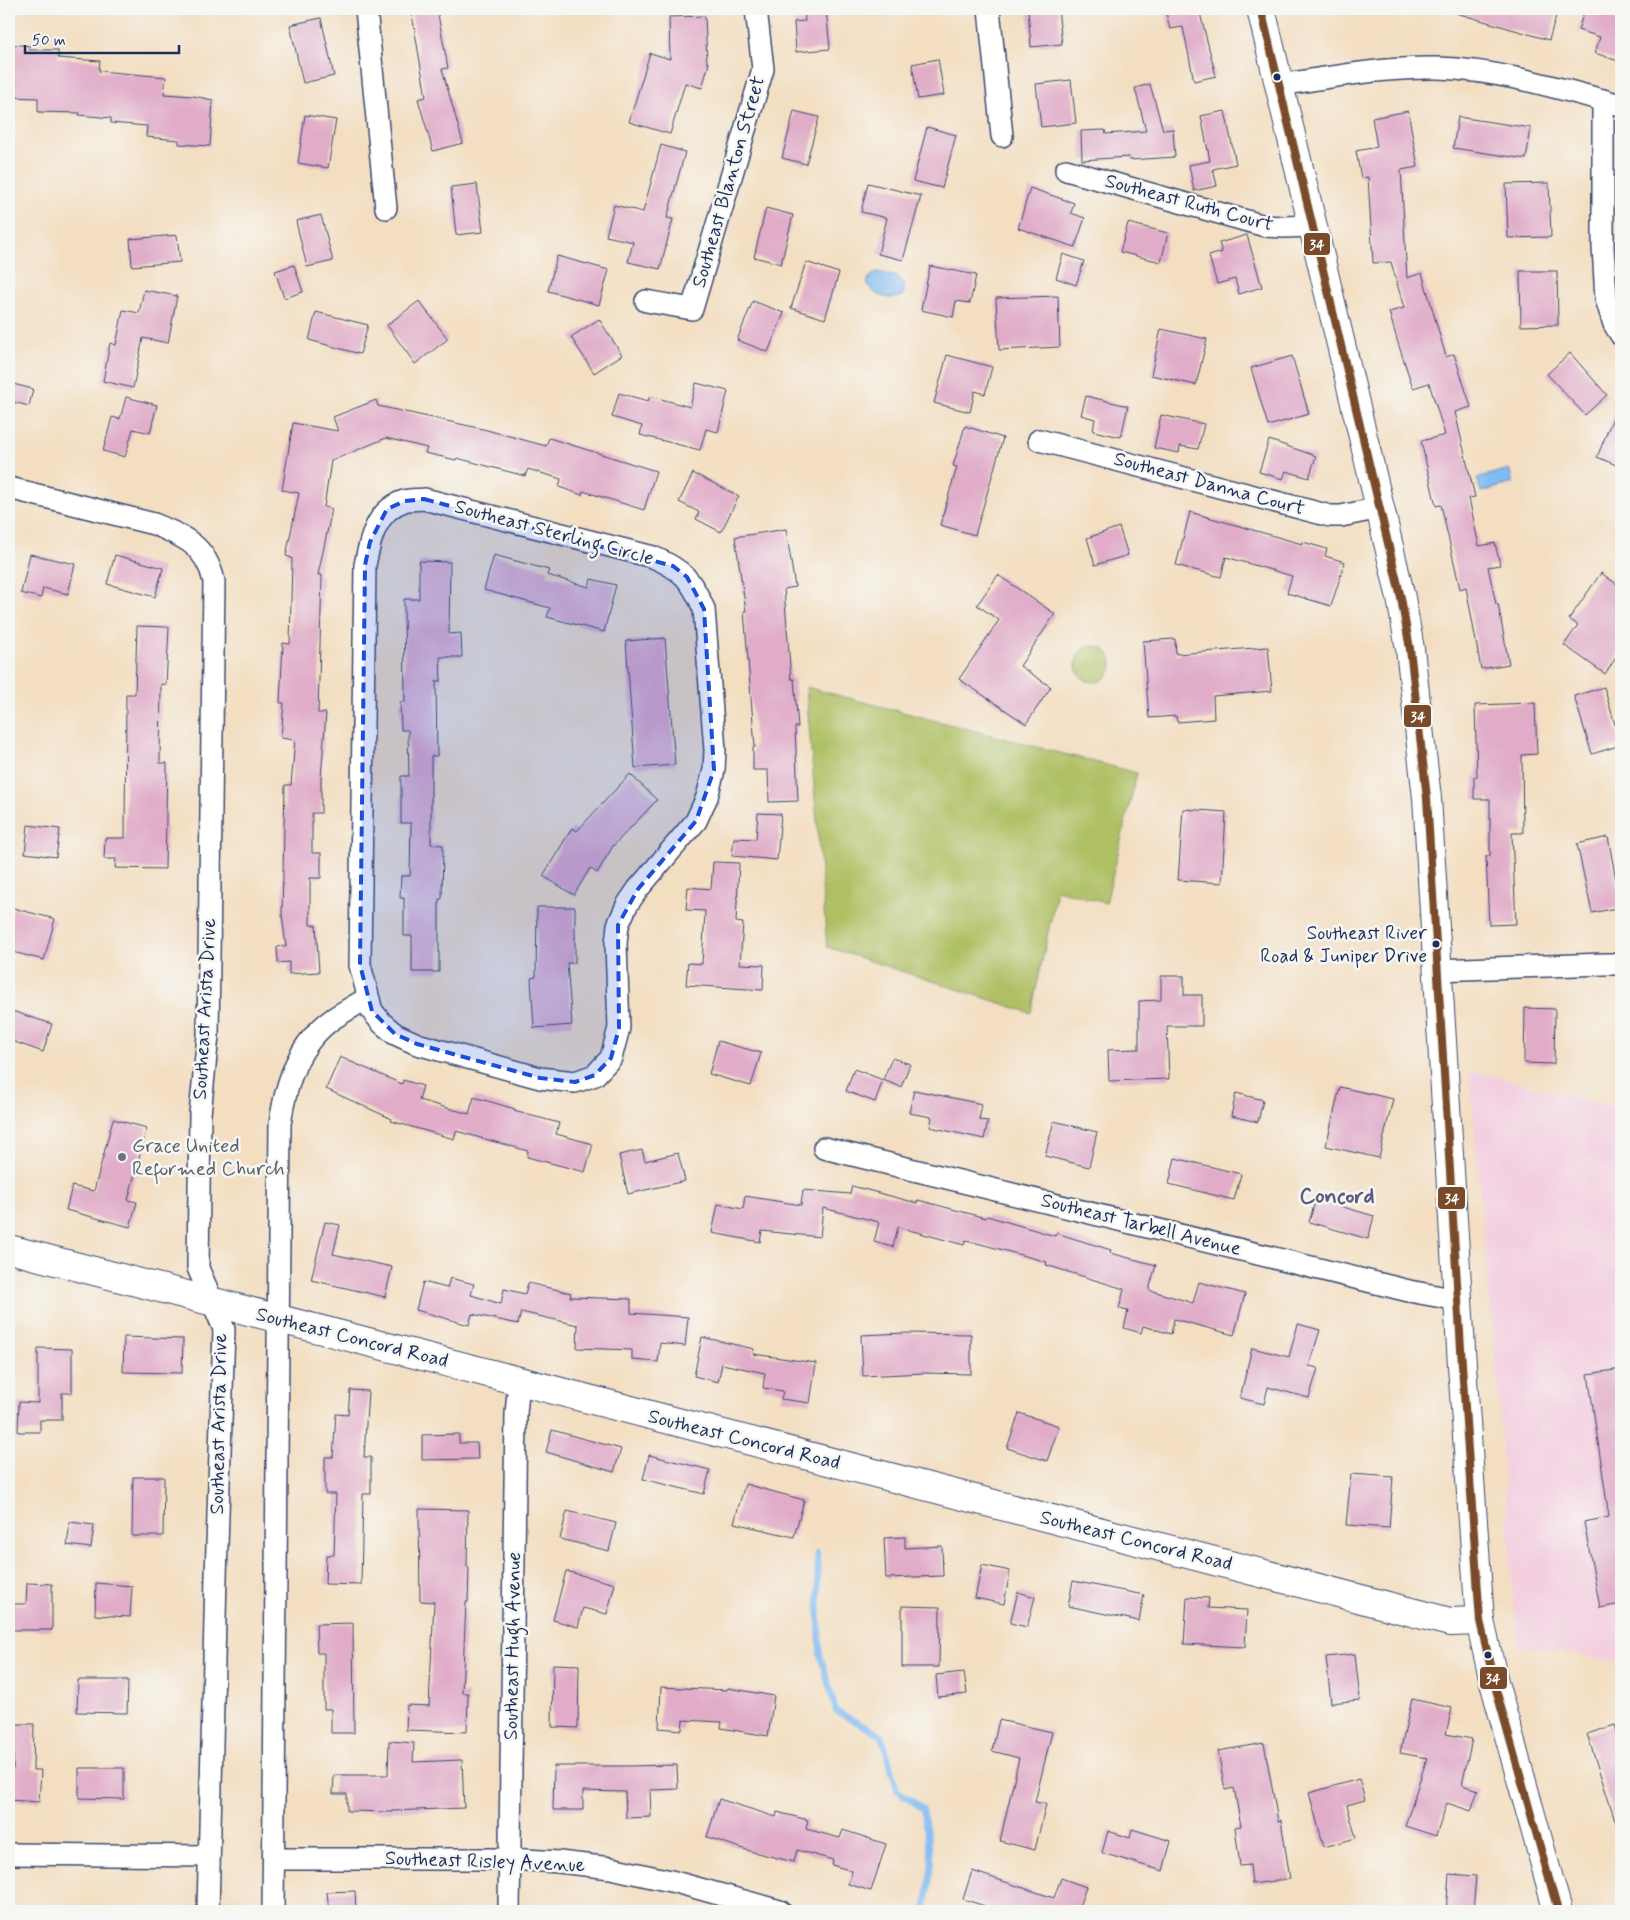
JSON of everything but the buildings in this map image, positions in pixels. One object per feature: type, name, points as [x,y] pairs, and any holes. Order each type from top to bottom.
[{"type":"street","points":[[366,9],[386,208]]},
{"type":"street","name":"Southeast Blanton Street","points":[[646,300],[692,309],[763,69],[756,9]]},
{"type":"street","points":[[989,9],[1002,136]]},
{"type":"street","points":[[1260,9],[1380,508],[1410,649],[1427,798],[1480,1622],[1494,1686],[1558,1911]]},
{"type":"street","points":[[1279,85],[1360,72],[1439,68],[1518,78],[1612,103],[1603,247],[1606,299],[1614,324],[1621,335]]},
{"type":"street","name":"Southeast Ruth Court","points":[[1066,170],[1265,226],[1313,226]]},
{"type":"street","name":"Southeast Danna Court","points":[[1039,440],[1330,516],[1341,516],[1380,508]]},
{"type":"street","name":"Southeast Arista Drive","points":[[9,488],[154,524],[177,533],[194,544],[203,554],[209,562],[214,581],[208,1036],[200,1114],[198,1268],[224,1329],[208,1911]]},
{"type":"street","name":"Southeast Sterling Circle","points":[[424,499],[653,557],[673,566],[687,577],[697,591],[704,609],[715,750],[714,770],[707,797],[696,821],[638,889],[626,905],[618,925],[616,944],[619,1028],[611,1058],[595,1075],[575,1082],[540,1078],[416,1044],[395,1034],[382,1023],[372,1011],[367,998],[360,965],[365,565],[376,526],[387,509],[405,501],[424,499]]},
{"type":"street","points":[[1437,970],[1621,964]]},
{"type":"street","points":[[273,1911],[280,1124],[292,1070],[310,1039],[333,1018],[367,998]]},
{"type":"street","name":"Southeast Tarbell Avenue","points":[[824,1148],[1400,1288],[1458,1300]]},
{"type":"street","name":"Southeast Concord Road","points":[[9,1250],[1450,1622],[1480,1622]]},
{"type":"street","name":"Southeast Hugh Avenue","points":[[509,1911],[516,1414],[519,1381]]},
{"type":"street","points":[[9,1854],[209,1856]]},
{"type":"street","name":"Southeast Risley Avenue","points":[[274,1859],[510,1859],[559,1862],[611,1868],[675,1882],[780,1911]]},
{"type":"highlighted area","points":[[424,499],[673,566],[687,577],[704,609],[714,770],[696,821],[638,889],[618,925],[619,1028],[611,1058],[595,1075],[575,1082],[540,1078],[417,1044],[395,1034],[372,1011],[360,965],[365,565],[370,542],[387,509],[405,501]]},
{"type":"shaded area","points":[[1469,1070],[1621,1109],[1621,1662],[1517,1645],[1497,1382]]},
{"type":"green space","points":[[1094,646],[1101,647],[1107,651],[1111,657],[1111,671],[1107,677],[1101,681],[1094,682],[1087,681],[1081,677],[1077,671],[1076,664],[1077,657],[1081,651],[1087,647]]},
{"type":"green space","points":[[806,687],[1137,773],[1106,903],[1057,890],[1031,1013],[827,947]]},
{"type":"water","points":[[877,272],[893,276],[902,281],[904,290],[902,296],[892,298],[882,296],[873,291],[867,282]]},
{"type":"water","points":[[1509,469],[1513,483],[1481,492],[1477,478]]},
{"type":"waterway","points":[[817,1553],[820,1654],[836,1711],[882,1736],[897,1790],[923,1809],[932,1863],[925,1911]]},
{"type":"transit line","name":"34","points":[[1261,9],[1401,598],[1410,649],[1427,798],[1462,1365],[1480,1621],[1495,1686],[1558,1911]]},
{"type":"place","name":"Southeast River Road & Juniper Drive","points":[[1436,944]]},
{"type":"place","name":"Grace United Reformed Church","points":[[122,1157]]},
{"type":"district","name":"Concord","points":[[1337,1197]]}]
